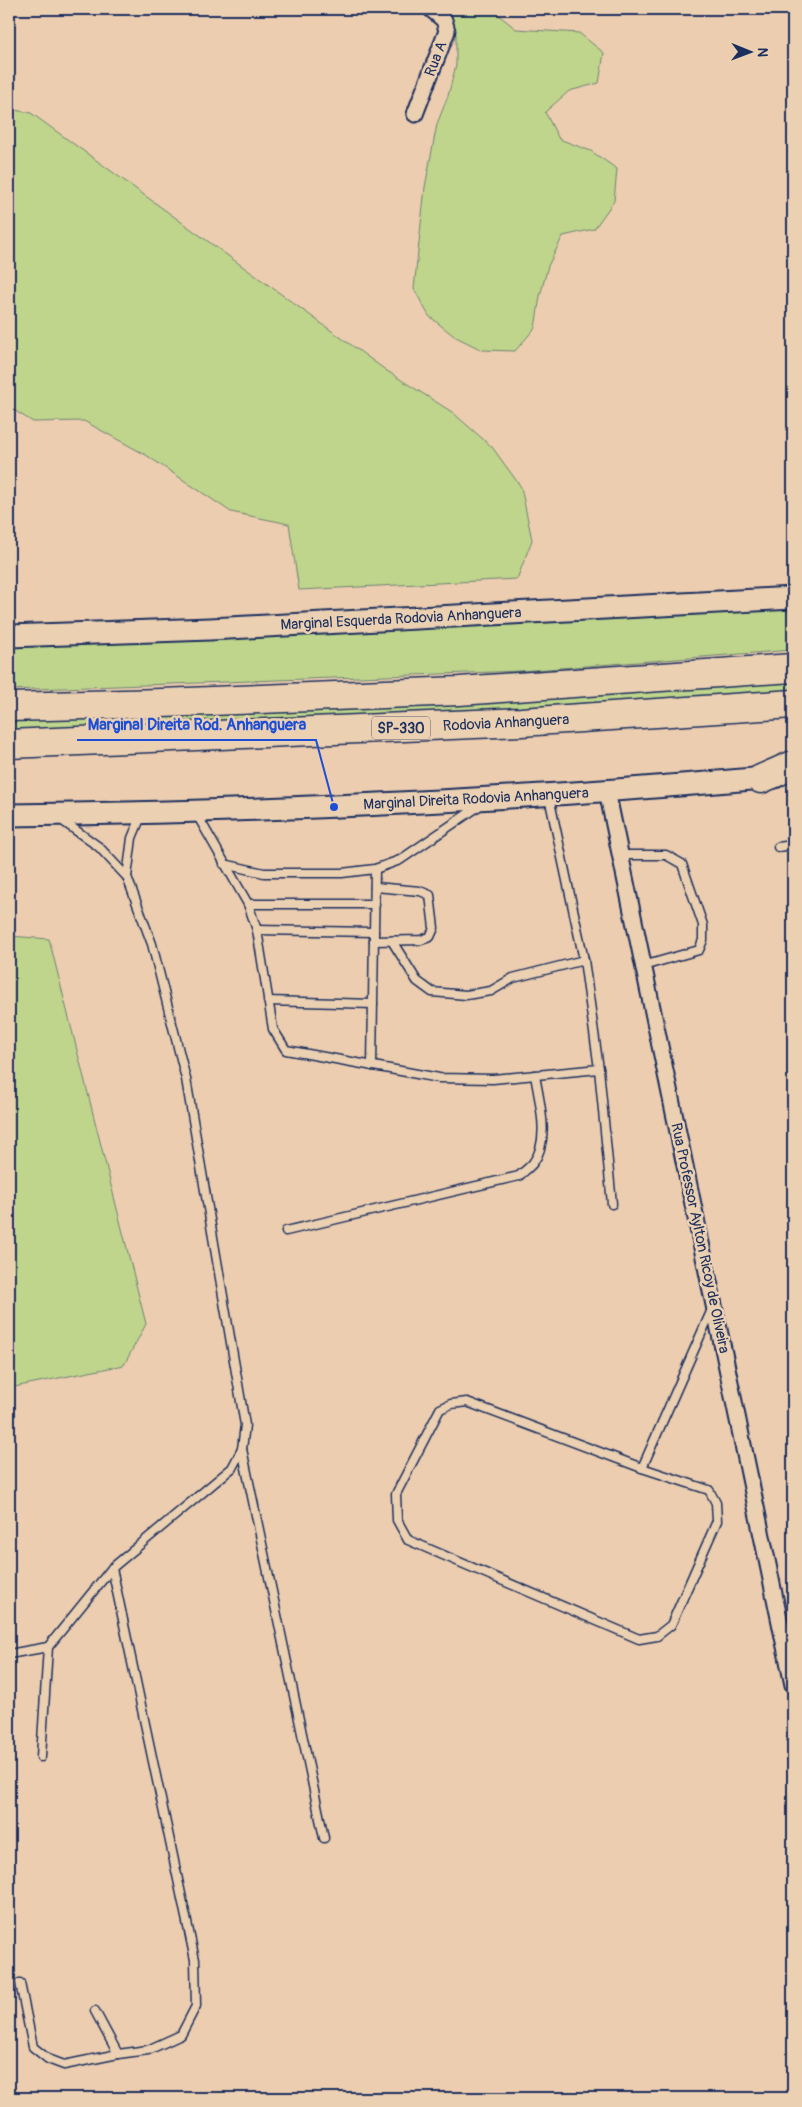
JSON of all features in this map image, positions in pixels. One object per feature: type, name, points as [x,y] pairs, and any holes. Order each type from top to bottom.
[{"type":"highway","name":"SP-330","points":[[9,707],[200,702],[459,691],[793,668]]},
{"type":"highway","name":"Rodovia Anhanguera","points":[[9,744],[521,722],[793,704]]},
{"type":"highway","points":[[760,779],[793,765]]},
{"type":"street","name":"Rua A","points":[[415,114],[447,32],[444,20],[431,9]]},
{"type":"street","name":"Marginal Esquerda Rodovia Anhanguera","points":[[9,636],[210,629],[793,598]]},
{"type":"street","name":"Marginal Direita Rodovia Anhanguera","points":[[9,815],[334,807],[549,796],[793,776]]},
{"type":"street","name":"Rua Professor Aylton Ricoy de Oliveira","points":[[607,791],[793,1685]]},
{"type":"lane","points":[[549,796],[584,960],[599,1069],[612,1204]]},
{"type":"lane","points":[[224,864],[264,873],[342,873],[375,869],[400,860],[490,799]]},
{"type":"lane","points":[[195,811],[248,904],[257,930],[273,1029],[286,1050],[439,1078],[493,1079],[599,1069]]},
{"type":"lane","points":[[127,877],[132,838],[143,813]]},
{"type":"lane","points":[[54,815],[99,847],[127,877],[152,944],[186,1079],[245,1426],[242,1449],[324,1838]]},
{"type":"lane","points":[[778,847],[793,845]]},
{"type":"lane","points":[[620,855],[666,855],[682,864],[703,925],[703,940],[699,950],[643,966]]},
{"type":"lane","points":[[372,1066],[375,869]]},
{"type":"lane","points":[[374,941],[421,940],[430,937],[434,928],[430,895],[420,891],[375,888]]},
{"type":"lane","points":[[248,904],[375,904]]},
{"type":"lane","points":[[257,930],[374,932]]},
{"type":"lane","points":[[392,941],[417,981],[432,992],[466,995],[491,991],[512,978],[584,960]]},
{"type":"lane","points":[[268,1002],[373,1004]]},
{"type":"lane","points":[[286,1231],[518,1176],[534,1162],[540,1148],[542,1126],[535,1075]]},
{"type":"lane","points":[[642,1468],[714,1305]]},
{"type":"lane","points":[[467,1402],[642,1468],[709,1490],[716,1503],[718,1521],[671,1625],[657,1636],[639,1639],[408,1540],[397,1520],[396,1494],[440,1409],[450,1404],[467,1402]]},
{"type":"lane","points":[[41,1757],[48,1647],[112,1568],[232,1468],[242,1449]]},
{"type":"lane","points":[[20,1983],[33,2047],[48,2059],[64,2065],[148,2050],[181,2035],[196,2006],[195,1960],[112,1568]]},
{"type":"lane","points":[[9,1654],[48,1647]]},
{"type":"lane","points":[[95,2010],[118,2054]]},
{"type":"green space","points":[[449,9],[491,9],[516,29],[579,33],[604,53],[599,83],[569,91],[545,112],[559,139],[591,151],[617,169],[614,201],[594,229],[563,236],[548,266],[540,296],[535,328],[515,351],[482,350],[454,336],[429,316],[414,289],[425,187],[437,124],[448,96],[456,65],[456,35]]},
{"type":"green space","points":[[9,109],[31,113],[387,371],[452,412],[492,447],[521,487],[532,540],[517,579],[299,590],[289,524],[231,512],[146,455],[84,421],[33,422],[9,407]]},
{"type":"green space","points":[[793,609],[793,650],[521,671],[9,690],[9,643],[265,635]]},
{"type":"green space","points":[[793,680],[793,696],[9,734],[9,720]]},
{"type":"green space","points":[[9,936],[49,939],[146,1324],[124,1365],[9,1388]]},
{"type":"place","name":"Marginal Direita Rod. Anhanguera","points":[[334,807]]}]
